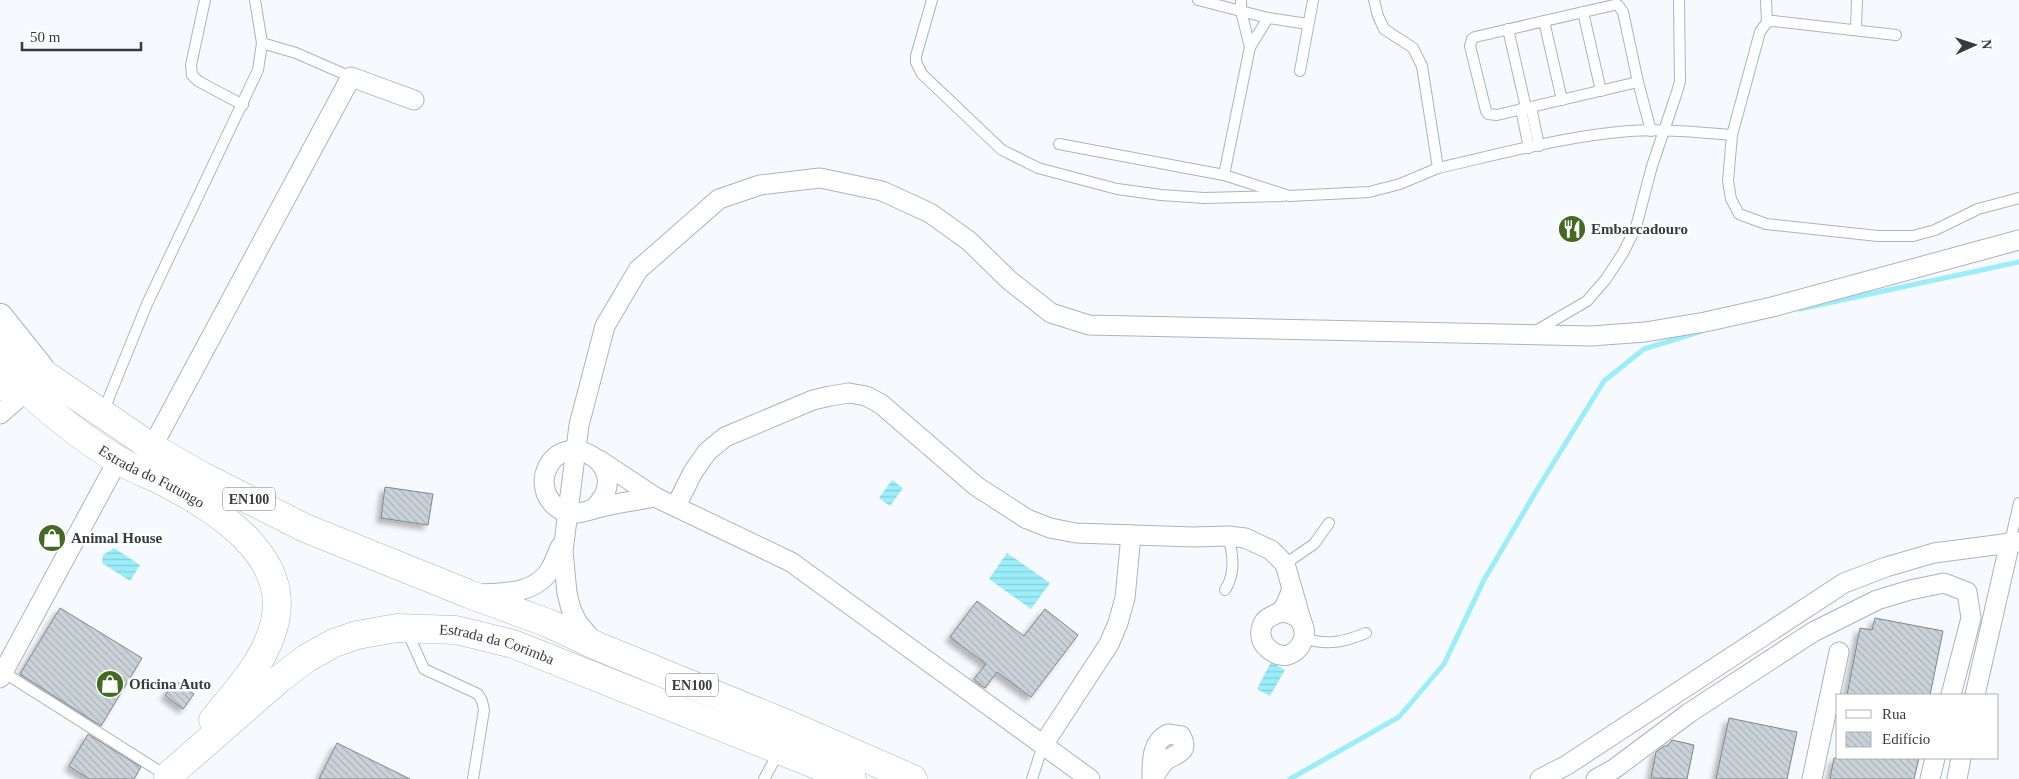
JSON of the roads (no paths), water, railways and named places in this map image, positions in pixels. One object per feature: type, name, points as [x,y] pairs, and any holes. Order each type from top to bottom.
[{"type":"main road","points":[[0,317],[16,378]]},
{"type":"main road","name":"Estrada do Futungo","points":[[0,344],[16,378],[56,414],[118,460],[179,491],[234,527],[258,550],[267,565],[275,588],[277,605],[275,621],[263,654],[166,778]]},
{"type":"main road","name":"Estrada do Futungo","points":[[16,378],[102,414],[152,447],[202,476],[305,528],[469,594]]},
{"type":"main road","name":"EN100","points":[[469,594],[548,623],[597,646],[792,726],[913,779]]},
{"type":"main road","name":"Estrada da Corimba","points":[[166,778],[278,680],[306,658],[334,643],[356,635],[397,628],[456,630],[513,644],[852,779]]},
{"type":"street","points":[[152,447],[351,77],[414,100]]},
{"type":"street","points":[[597,646],[577,622],[571,609],[563,566],[574,450],[605,326],[638,270],[719,199],[760,185],[820,178],[882,191],[930,213],[968,241],[1009,280],[1051,313],[1090,325],[1532,333],[1591,336],[1636,333],[1705,322],[1772,308],[2019,240]]},
{"type":"street","points":[[0,414],[16,400],[16,378]]},
{"type":"street","points":[[676,506],[702,458],[724,437],[813,400],[849,393],[866,396],[881,404],[976,486],[1027,519],[1050,528],[1076,533],[1131,536],[1228,536],[1245,538],[1271,550],[1285,564],[1304,634]]},
{"type":"street","points":[[599,460],[604,468],[607,486],[600,503],[585,513],[568,513],[553,505],[548,498],[544,482],[545,474],[554,459],[560,454],[574,450],[584,452],[599,460],[655,497],[791,562],[1090,779]]},
{"type":"street","points":[[2,675],[118,460]]},
{"type":"street","points":[[593,509],[655,497]]},
{"type":"street","points":[[469,594],[506,593],[535,585],[551,569],[565,536]]},
{"type":"street","points":[[1043,745],[1109,644],[1118,623],[1125,598],[1131,536]]},
{"type":"street","points":[[1540,779],[1598,745],[1844,583],[1886,567],[1934,553],[2015,542],[1975,694]]},
{"type":"street","points":[[1596,779],[1618,774],[1690,713],[1813,632],[1877,600],[1910,590],[1944,583],[1967,592],[1971,618],[1951,694]]},
{"type":"street","points":[[1281,612],[1288,601],[1292,589]]},
{"type":"street","points":[[1281,612],[1289,612],[1296,616],[1302,623],[1304,634],[1301,645],[1294,652],[1287,655],[1272,653],[1262,640],[1262,628],[1267,618],[1281,612]]},
{"type":"street","points":[[1812,779],[1840,652]]},
{"type":"street","points":[[1598,745],[1618,774]]},
{"type":"street","points":[[1930,779],[1936,759]]},
{"type":"street","points":[[1957,779],[1961,759]]},
{"type":"lane","points":[[205,0],[191,65],[192,74],[198,81],[243,105]]},
{"type":"lane","points":[[102,414],[147,304],[258,70],[262,43],[255,0]]},
{"type":"lane","points":[[932,0],[916,56],[918,68],[922,74],[1002,150],[1038,168],[1117,189],[1204,198],[1369,192],[1400,184],[1438,168],[1600,134],[1650,131],[1732,135]]},
{"type":"lane","points":[[1198,0],[1240,12],[1308,24]]},
{"type":"lane","points":[[1241,0],[1240,12],[1250,47]]},
{"type":"lane","points":[[1300,71],[1313,0]]},
{"type":"lane","points":[[1374,0],[1384,29],[1413,48],[1422,66],[1438,168]]},
{"type":"lane","points":[[1532,333],[1587,301],[1606,279],[1624,253],[1636,226],[1652,166],[1665,132],[1680,81],[1679,0]]},
{"type":"lane","points":[[1766,0],[1767,22],[1760,32],[1732,135],[1728,181],[1731,199],[1739,214],[1766,224],[1878,236],[1913,236],[1935,230],[1978,209],[2019,198]]},
{"type":"lane","points":[[1856,30],[1857,0]]},
{"type":"lane","points":[[1638,82],[1492,116],[1486,111],[1470,46],[1472,39],[1475,37],[1614,5],[1621,8],[1650,131]]},
{"type":"lane","points":[[1583,12],[1601,91]]},
{"type":"lane","points":[[1224,175],[1250,47],[1268,18]]},
{"type":"lane","points":[[1544,21],[1562,100]]},
{"type":"lane","points":[[1767,22],[1774,21],[1896,34]]},
{"type":"lane","points":[[1508,29],[1534,147]]},
{"type":"lane","points":[[262,43],[296,53],[351,77]]},
{"type":"lane","points":[[1059,144],[1224,175],[1289,196]]},
{"type":"lane","points":[[2015,542],[2019,504]]},
{"type":"lane","points":[[1285,564],[1314,544],[1329,523]]},
{"type":"lane","points":[[1225,590],[1231,581],[1233,564],[1228,536]]},
{"type":"lane","points":[[397,628],[411,640],[424,669],[478,694],[482,701],[484,710],[473,779]]},
{"type":"lane","points":[[1304,634],[1317,643],[1330,644],[1350,640],[1366,633]]},
{"type":"lane","points":[[2,675],[166,778]]},
{"type":"lane","points":[[1032,779],[1043,745]]},
{"type":"lane","points":[[764,779],[780,749]]},
{"type":"water","points":[[892,480],[903,488],[890,506],[879,498]]},
{"type":"water","points":[[114,548],[140,565],[130,581],[102,563],[103,555]]},
{"type":"water","points":[[1007,553],[1050,583],[1031,609],[989,579]]},
{"type":"water","points":[[1271,662],[1285,670],[1270,696],[1257,689]]},
{"type":"waterway","points":[[1800,309],[2019,262]]},
{"type":"waterway","points":[[1290,779],[1399,717],[1444,664],[1484,580],[1604,381],[1644,349],[1702,331]]},
{"type":"place","name":"Embarcadouro","points":[[1572,229]]},
{"type":"place","name":"Animal House","points":[[52,538]]},
{"type":"place","name":"Oficina Auto","points":[[110,684]]}]
